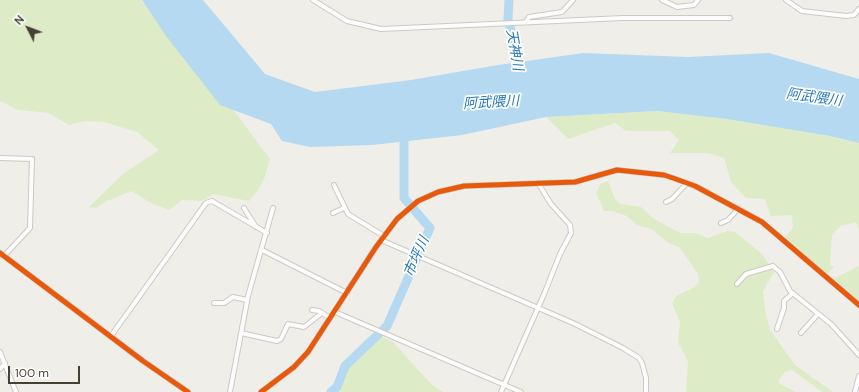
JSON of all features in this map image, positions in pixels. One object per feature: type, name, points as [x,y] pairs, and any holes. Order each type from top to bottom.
[{"type":"street","points":[[313,0],[347,20],[381,29],[623,18],[730,18]]},
{"type":"street","points":[[526,22],[529,17],[562,12],[573,0]]},
{"type":"street","points":[[662,0],[677,8],[694,5],[698,0]]},
{"type":"street","points":[[786,0],[802,11],[850,17],[859,9]]},
{"type":"street","points":[[0,158],[32,159],[30,228],[4,256]]},
{"type":"street","points":[[261,392],[299,362],[308,352],[382,238],[397,219],[410,207],[438,192],[464,186],[575,182],[617,170],[664,175],[687,183],[762,222],[859,305]]},
{"type":"street","points":[[501,392],[560,254],[571,232],[570,225],[550,204],[538,183]]},
{"type":"street","points":[[666,202],[672,199],[687,183]]},
{"type":"street","points":[[334,185],[344,208],[351,217],[382,238],[607,339],[639,358],[643,366],[646,392]]},
{"type":"street","points":[[111,336],[206,203],[212,201],[266,233]]},
{"type":"street","points":[[244,208],[256,227]]},
{"type":"street","points":[[230,392],[247,300],[273,208]]},
{"type":"street","points":[[333,213],[344,208]]},
{"type":"street","points":[[721,223],[728,220],[738,209]]},
{"type":"street","points":[[262,250],[347,293]]},
{"type":"street","points":[[0,253],[188,392]]},
{"type":"street","points":[[737,284],[746,274],[773,266],[780,272],[793,293],[831,324],[859,355]]},
{"type":"street","points":[[777,329],[784,308],[784,300],[793,293]]},
{"type":"street","points":[[214,303],[224,303],[233,297],[247,300]]},
{"type":"street","points":[[312,310],[322,313],[330,318]]},
{"type":"street","points":[[334,312],[521,392]]},
{"type":"street","points":[[241,333],[277,341],[281,339],[288,324],[304,327],[322,313]]},
{"type":"street","points":[[801,333],[818,314]]},
{"type":"street","points":[[0,352],[16,392]]},
{"type":"street","points":[[0,368],[5,363]]},
{"type":"street","points":[[854,392],[859,376]]},
{"type":"green space","points":[[0,0],[141,0],[229,104],[270,159],[264,179],[258,190],[249,201],[213,194],[202,201],[182,200],[169,210],[153,204],[131,191],[107,201],[96,208],[89,207],[124,173],[159,150],[137,132],[104,122],[84,121],[69,125],[49,113],[18,110],[0,101]]},
{"type":"green space","points":[[657,111],[727,119],[830,136],[859,143],[859,230],[856,222],[841,226],[832,235],[830,264],[834,267],[827,274],[785,238],[793,228],[792,215],[771,216],[765,199],[746,198],[731,182],[724,158],[708,153],[670,153],[679,140],[670,131],[626,131],[615,123],[568,139],[546,117]]},
{"type":"green space","points":[[608,181],[615,199],[620,204],[641,207],[654,219],[680,233],[695,233],[708,238],[728,231],[735,232],[762,254],[774,272],[763,291],[765,310],[770,330],[795,365],[833,392],[822,392],[792,370],[785,372],[778,381],[780,384],[796,392],[686,392],[688,361],[678,343],[680,322],[672,303],[676,296],[695,287],[699,281],[698,274],[680,248],[667,242],[651,229],[637,225],[627,216],[612,211],[604,211],[596,193],[601,184]]},
{"type":"green space","points":[[859,266],[859,301],[833,279]]},
{"type":"green space","points":[[374,334],[392,341],[432,385],[443,392],[327,392],[331,388],[344,362]]},
{"type":"water","name":"阿武隈川","points":[[142,0],[203,0],[265,74],[315,92],[411,80],[498,65],[584,53],[688,57],[769,53],[859,79],[859,143],[830,136],[727,119],[657,111],[546,117],[462,135],[372,145],[310,147],[282,141],[271,124],[220,105],[166,36]]},
{"type":"waterway","name":"天神川","points":[[509,0],[508,20],[517,52],[518,74]]},
{"type":"waterway","name":"市坪川","points":[[331,392],[337,387],[345,366],[387,326],[430,228],[404,198],[404,130]]},
{"type":"cycle path","points":[[261,392],[294,367],[308,352],[376,247],[397,219],[418,201],[438,192],[464,186],[575,182],[617,170],[664,175],[695,186],[762,222],[859,305]]},
{"type":"cycle path","points":[[0,253],[143,361],[188,392]]}]
